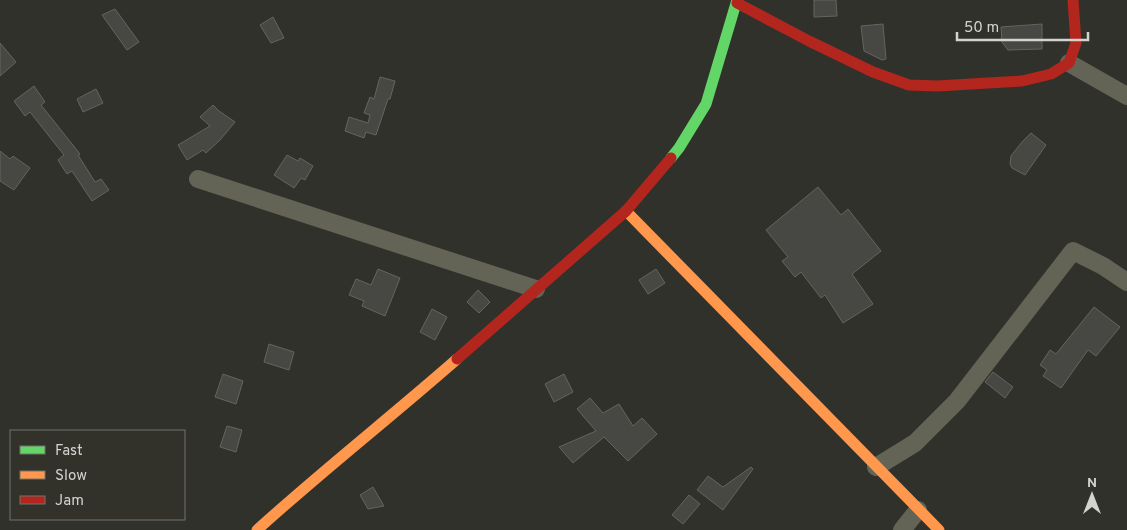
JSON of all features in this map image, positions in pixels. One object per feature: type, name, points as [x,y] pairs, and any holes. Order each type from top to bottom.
[{"type":"street","points":[[256,530],[397,411],[626,211],[679,148],[706,104],[737,1],[825,49],[873,72],[909,85],[938,86],[1022,81],[1051,74],[1069,64],[1076,43],[1073,0]]},
{"type":"street","points":[[1069,64],[1127,96]]},
{"type":"street","points":[[198,180],[536,289]]},
{"type":"street","points":[[626,211],[939,530]]},
{"type":"street","points":[[876,467],[915,443],[957,401],[1073,250],[1103,266],[1127,282]]},
{"type":"street","points":[[902,530],[918,510]]},
{"type":"building","points":[[814,0],[836,0],[837,16],[814,17]]},
{"type":"building","points":[[115,9],[139,42],[127,50],[102,15]]},
{"type":"building","points":[[273,17],[284,38],[271,43],[260,25]]},
{"type":"building","points":[[883,24],[886,59],[882,60],[864,51],[861,26]]},
{"type":"building","points":[[1042,24],[1042,49],[1008,50],[1002,42],[1001,27]]},
{"type":"building","points":[[0,43],[16,62],[0,76]]},
{"type":"building","points":[[380,77],[395,81],[376,135],[366,132],[364,138],[345,131],[349,117],[368,123],[370,115],[364,113],[370,97],[374,99]]},
{"type":"building","points":[[34,86],[45,102],[41,105],[80,154],[78,155],[95,182],[101,179],[109,190],[92,201],[72,171],[67,174],[58,160],[64,155],[30,112],[25,116],[14,101]]},
{"type":"building","points":[[96,89],[103,103],[83,112],[77,99]]},
{"type":"building","points":[[213,105],[235,122],[206,153],[203,150],[187,160],[178,145],[210,126],[200,117]]},
{"type":"building","points":[[1031,133],[1046,145],[1025,175],[1012,168],[1010,164],[1011,156]]},
{"type":"building","points":[[0,151],[10,159],[13,156],[30,168],[14,190],[0,181]]},
{"type":"building","points":[[287,155],[298,161],[300,158],[313,166],[305,180],[301,178],[294,188],[274,175]]},
{"type":"building","points":[[818,187],[841,215],[848,209],[881,251],[852,274],[873,304],[843,323],[825,295],[821,298],[801,272],[795,277],[782,261],[788,257],[766,230]]},
{"type":"building","points":[[378,269],[400,278],[385,316],[362,306],[364,301],[349,295],[356,279],[371,285]]},
{"type":"building","points":[[656,269],[665,283],[648,294],[639,280]]},
{"type":"building","points":[[478,290],[490,302],[479,313],[467,302]]},
{"type":"building","points":[[1094,307],[1120,327],[1096,356],[1088,350],[1061,388],[1043,376],[1047,370],[1040,365],[1050,350],[1056,354]]},
{"type":"building","points":[[432,309],[447,317],[435,340],[420,332]]},
{"type":"building","points":[[269,344],[294,352],[289,370],[264,362]]},
{"type":"building","points":[[993,372],[1013,387],[1005,398],[985,382]]},
{"type":"building","points":[[223,374],[243,381],[236,404],[215,397]]},
{"type":"building","points":[[564,374],[573,392],[554,402],[545,384]]},
{"type":"building","points":[[590,398],[603,413],[619,404],[633,426],[642,418],[657,434],[628,461],[604,437],[573,463],[559,447],[596,431],[577,409]]},
{"type":"building","points":[[227,426],[242,430],[236,452],[220,447]]},
{"type":"building","points":[[751,467],[753,469],[723,510],[697,490],[708,476],[723,487]]},
{"type":"building","points":[[373,487],[384,506],[368,509],[360,495]]},
{"type":"building","points":[[689,495],[700,504],[683,524],[672,515]]},
{"type":"traffic: fast","points":[[671,158],[706,104],[737,0]]},
{"type":"traffic: slow","points":[[626,211],[939,530]]},
{"type":"traffic: slow","points":[[257,530],[457,359]]},
{"type":"traffic: jam","points":[[737,3],[873,72],[909,85],[937,86],[1022,81],[1051,74],[1069,63],[1076,43],[1073,0]]},
{"type":"traffic: jam","points":[[457,359],[626,211],[671,158]]}]
